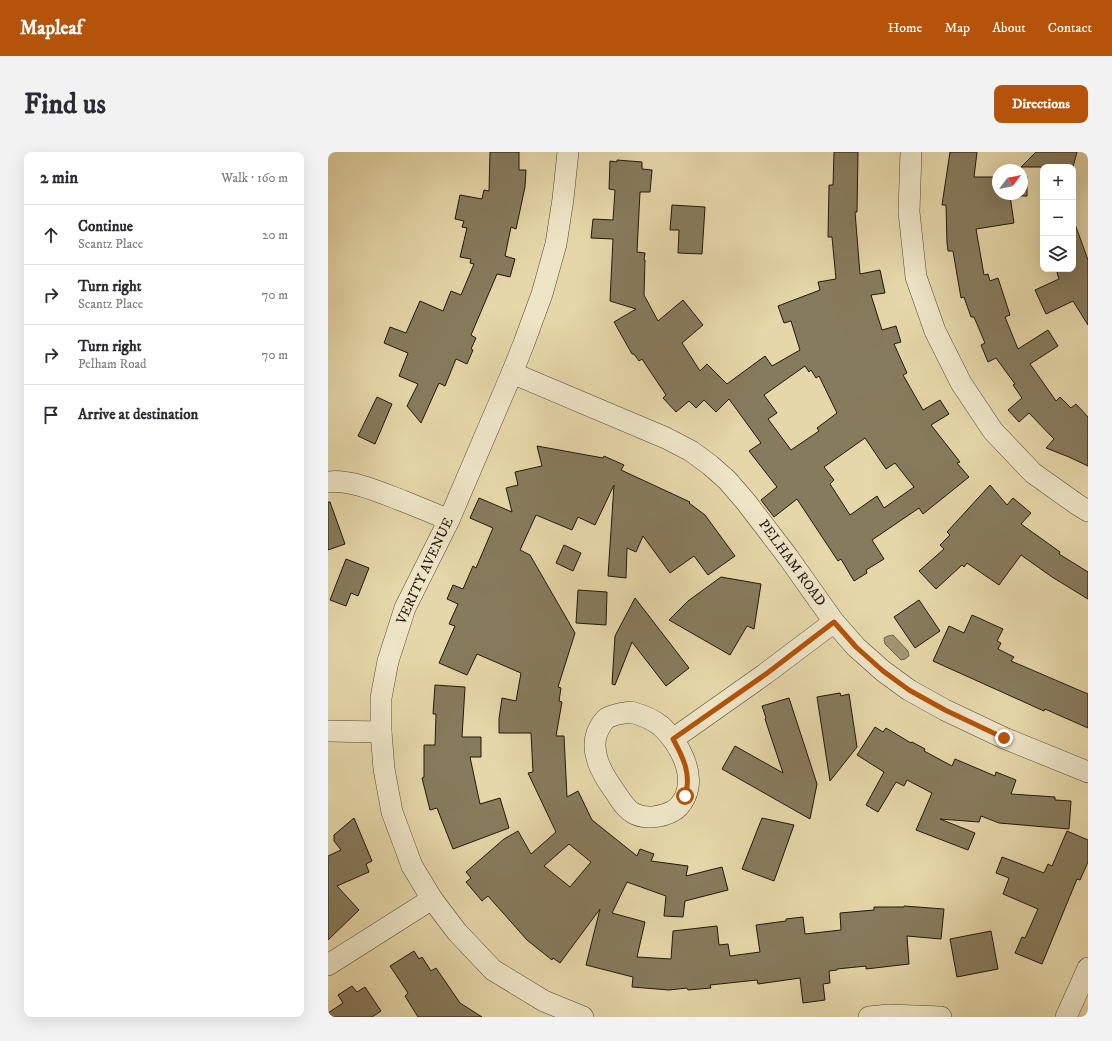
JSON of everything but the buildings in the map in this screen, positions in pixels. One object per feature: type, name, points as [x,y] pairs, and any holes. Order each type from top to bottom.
[{"type":"street","name":"VERITY AVENUE","points":[[568,152],[556,244],[542,294],[524,343],[449,520],[405,608],[387,669],[381,698],[381,732],[384,769],[392,812],[412,866],[432,899],[457,932],[493,970],[544,1001],[583,1017]]},
{"type":"street","points":[[911,152],[909,212],[916,278],[935,331],[961,383],[993,431],[1033,473],[1078,505],[1088,510]]},
{"type":"street","name":"PELHAM ROAD","points":[[512,372],[666,438],[691,451],[727,480],[746,502],[788,557],[834,622],[856,647],[883,671],[909,690],[945,710],[1004,738],[1088,772]]},
{"type":"street","points":[[328,482],[334,481],[358,485],[377,491],[449,520]]},
{"type":"street","points":[[673,739],[766,674],[834,622]]},
{"type":"street","points":[[631,712],[645,716],[660,726],[673,739],[686,765],[688,778],[688,788],[681,805],[668,814],[658,816],[646,817],[632,813],[622,802],[610,784],[595,752],[595,740],[600,726],[607,718],[631,712]]},
{"type":"street","points":[[328,731],[381,732]]},
{"type":"street","points":[[328,965],[432,899]]},
{"type":"street","points":[[1066,1017],[1088,968]]},
{"type":"street","points":[[869,1017],[889,1015],[941,1017]]},
{"type":"shaded area","points":[[893,635],[908,651],[909,656],[905,659],[901,660],[885,644],[884,638]]},
{"type":"route","points":[[685,796],[688,788],[686,765],[673,739],[766,674],[834,622],[856,647],[883,671],[909,690],[945,710],[1004,738]]}]
